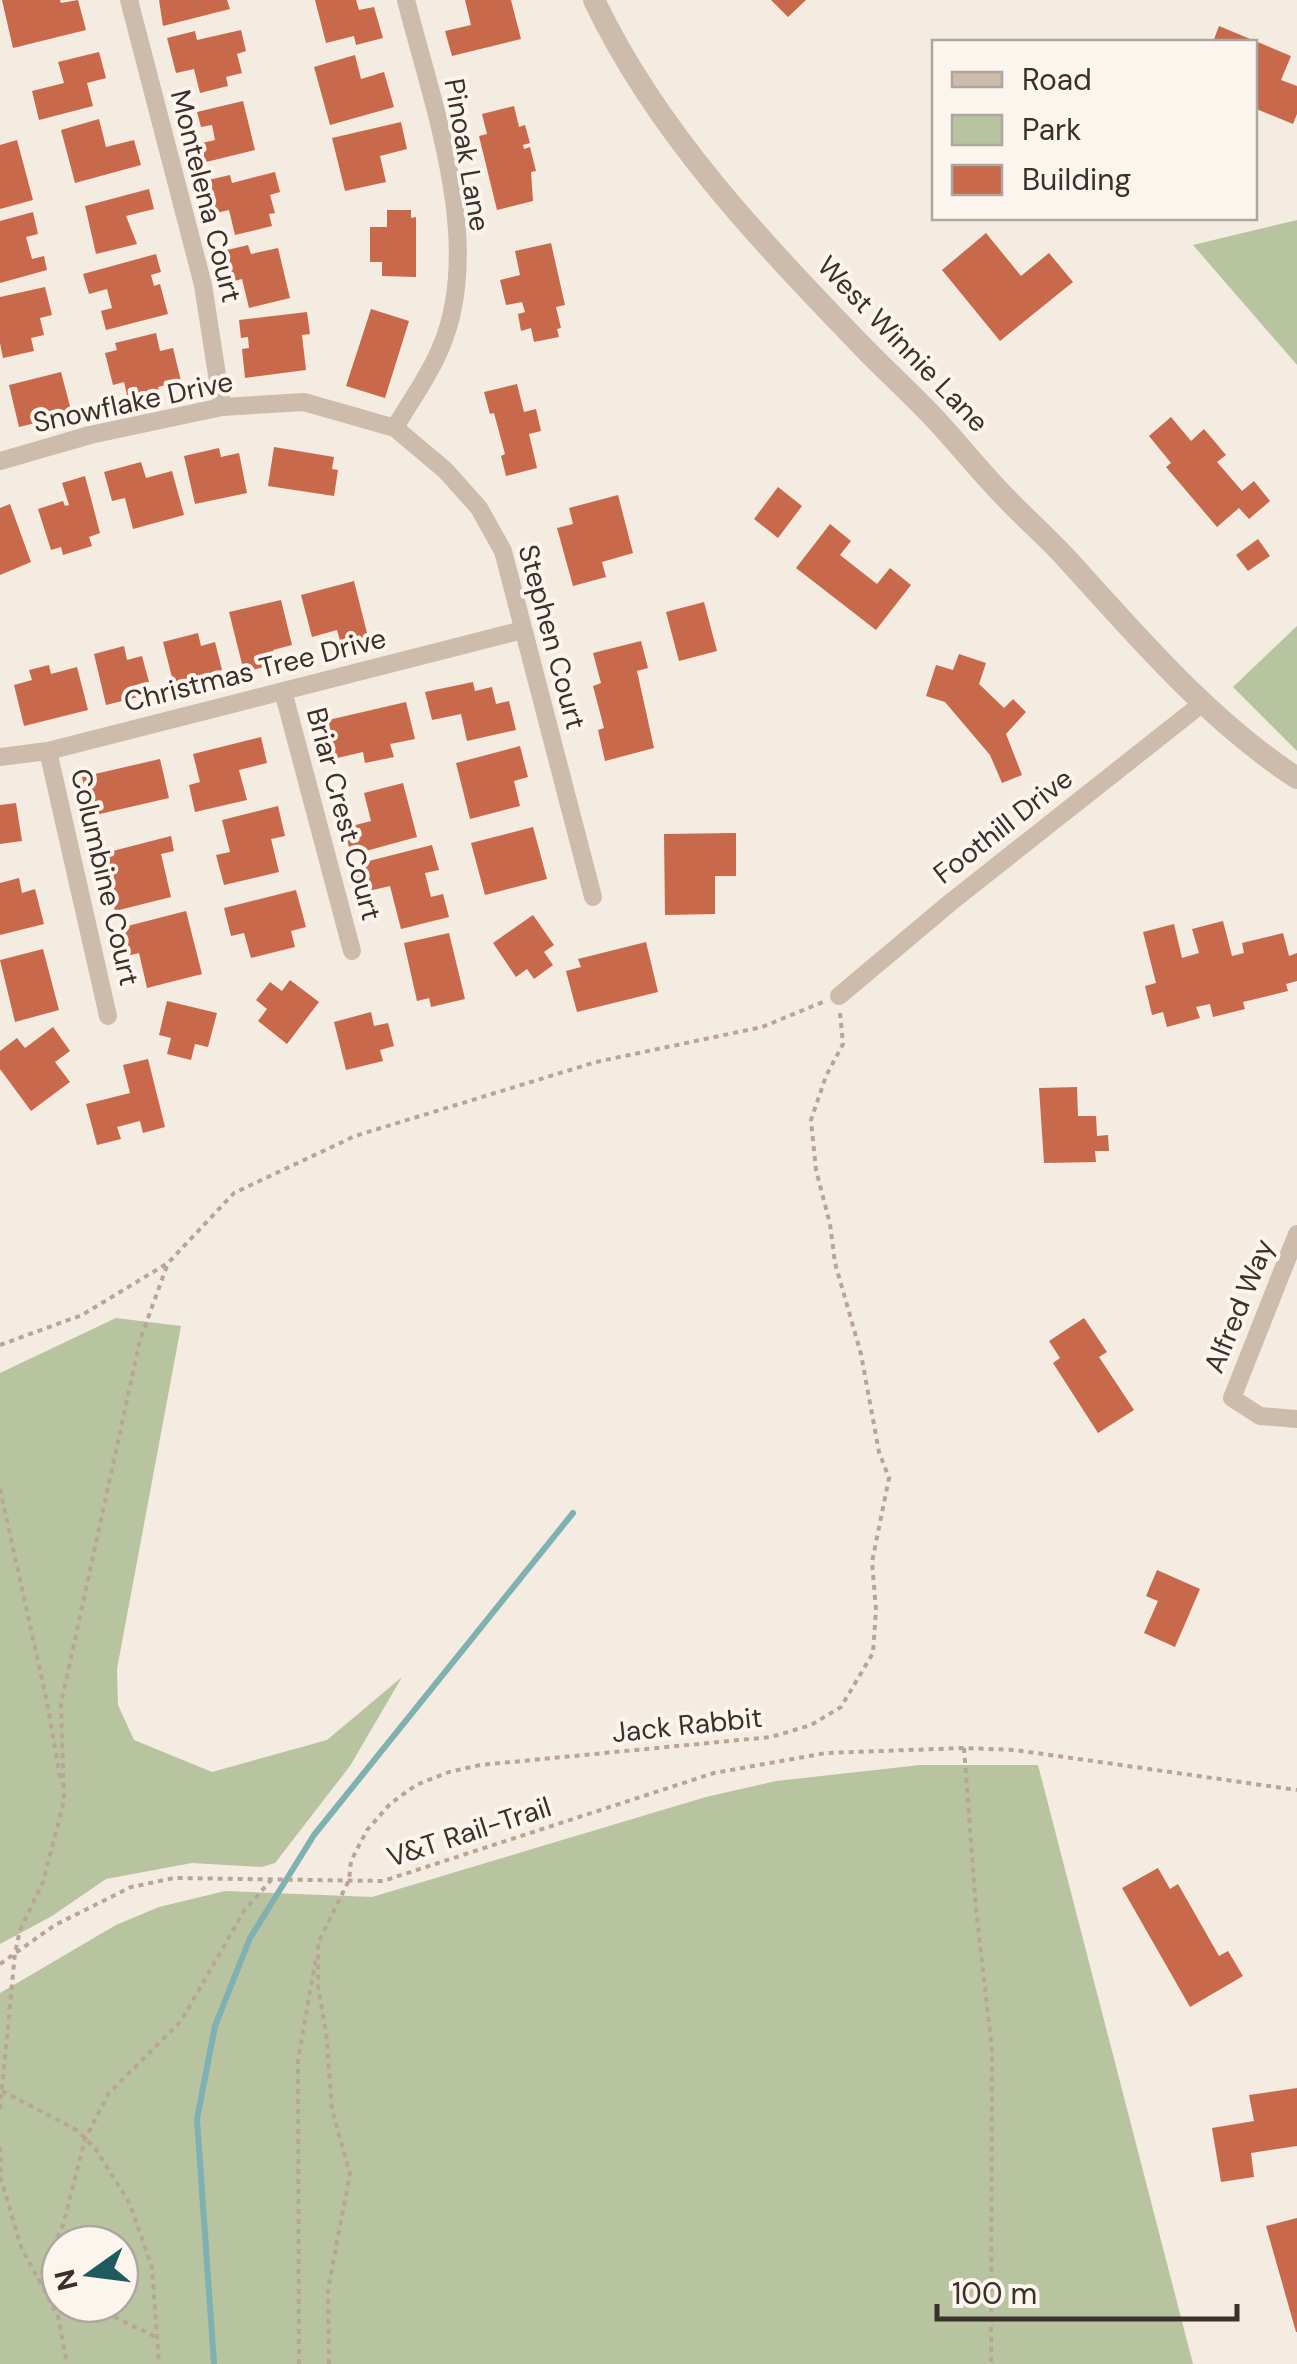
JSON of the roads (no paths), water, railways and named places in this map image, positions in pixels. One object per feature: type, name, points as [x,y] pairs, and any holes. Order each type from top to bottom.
[{"type":"street","name":"Montelena Court","points":[[129,0],[203,285],[222,406]]},
{"type":"street","name":"Pinoak Lane","points":[[396,428],[441,348],[454,306],[457,257],[451,184],[406,0]]},
{"type":"street","name":"West Winnie Lane","points":[[594,0],[662,116],[720,192],[1005,497],[1204,702],[1276,765],[1297,778]]},
{"type":"street","name":"Snowflake Drive","points":[[0,462],[90,434],[222,406],[304,402],[396,428]]},
{"type":"street","name":"Stephen Court","points":[[396,428],[480,508],[503,552],[593,897]]},
{"type":"street","name":"Christmas Tree Drive","points":[[0,757],[48,751],[523,630]]},
{"type":"street","name":"Briar Crest Court","points":[[283,691],[352,952]]},
{"type":"street","name":"Foothill Drive","points":[[839,996],[1204,702]]},
{"type":"street","name":"Columbine Court","points":[[48,751],[108,1016]]},
{"type":"street","name":"Alfred Way","points":[[1297,1234],[1232,1398],[1260,1416],[1297,1419]]},
{"type":"waterway","points":[[214,2364],[197,2119],[215,2026],[250,1938],[314,1835],[573,1513]]}]
